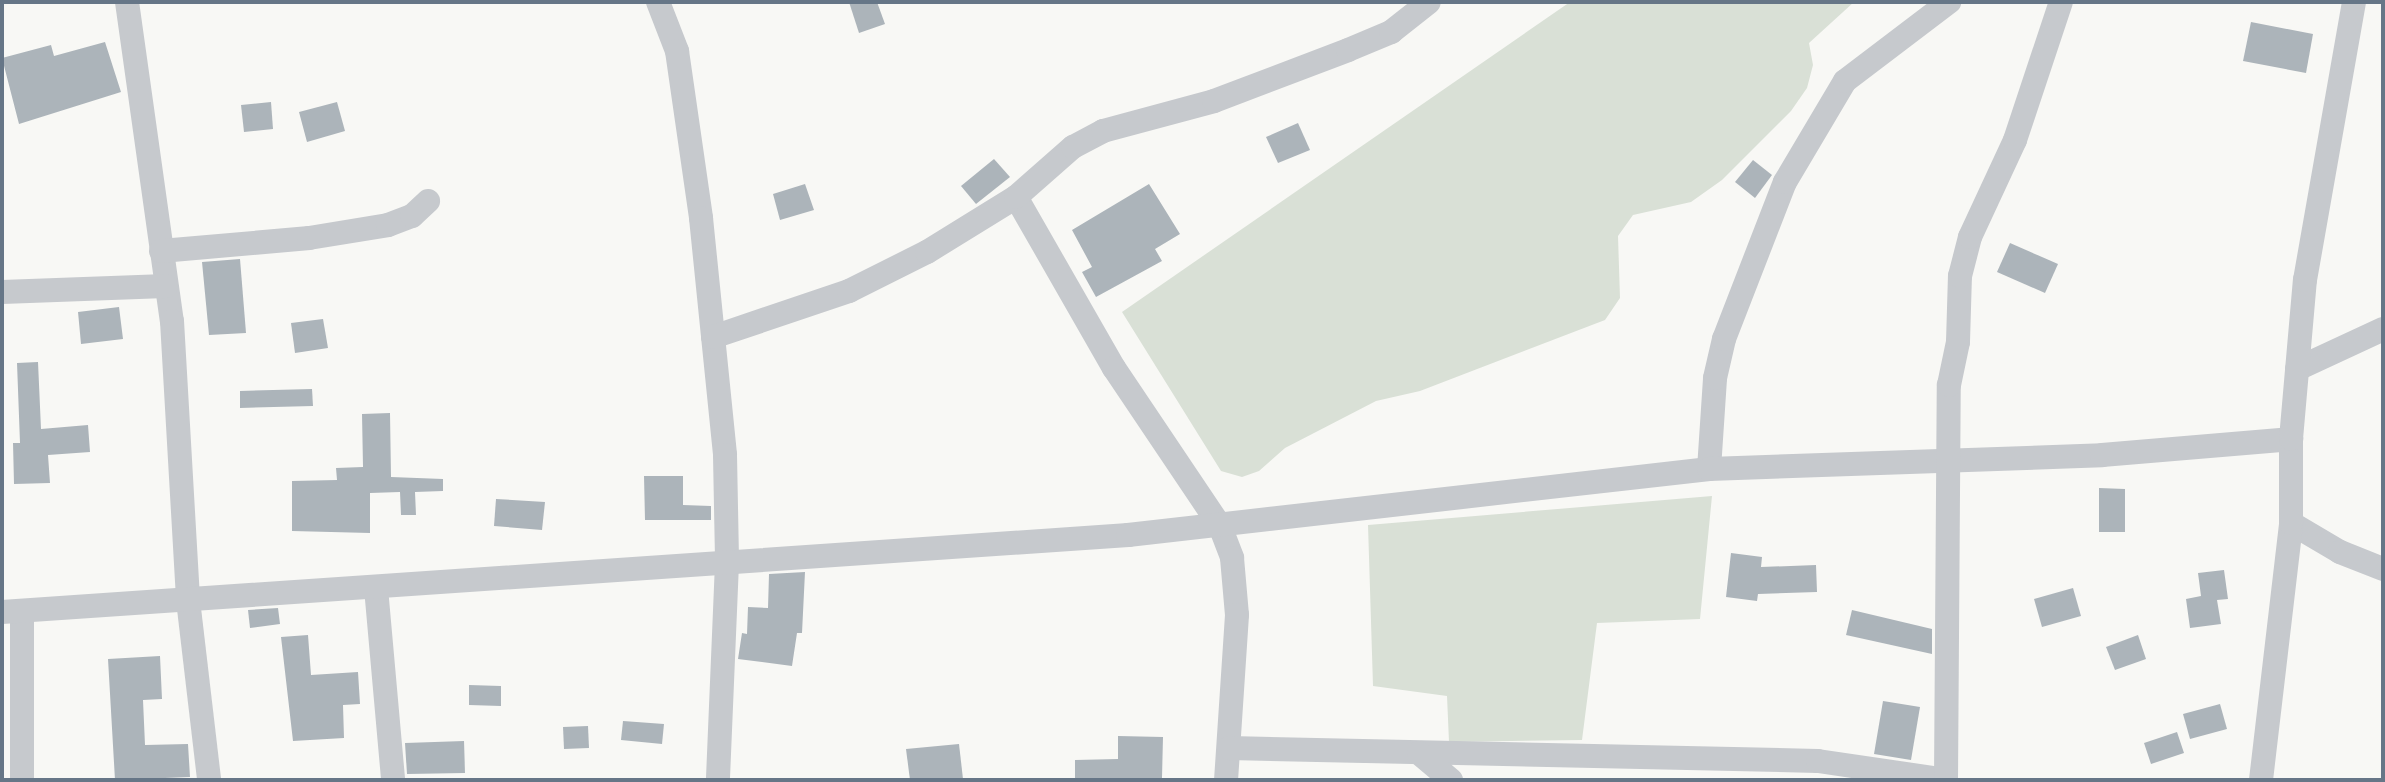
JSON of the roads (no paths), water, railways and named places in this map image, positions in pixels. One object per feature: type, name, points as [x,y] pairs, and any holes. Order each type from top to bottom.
[{"type":"street","points":[[127,2],[166,286],[188,600],[209,780]]},
{"type":"street","points":[[658,2],[677,51],[725,455],[727,563],[718,780]]},
{"type":"street","points":[[713,337],[849,291],[927,252],[1016,197],[1073,147],[1102,131],[1214,101],[1348,50],[1391,32],[1429,2]]},
{"type":"street","points":[[1709,469],[1715,378],[1724,339],[1785,182],[1845,81],[1949,2]]},
{"type":"street","points":[[1229,748],[1818,761],[1946,780],[1950,458],[1948,386],[1958,342],[1960,276],[1970,237],[2015,140],[2061,2]]},
{"type":"street","points":[[2262,780],[2291,523],[2291,439],[2305,281],[2354,2]]},
{"type":"street","points":[[1016,197],[1114,368],[1220,526],[1232,558],[1237,615],[1226,780]]},
{"type":"street","points":[[161,251],[309,238],[388,225],[412,216],[428,201]]},
{"type":"street","points":[[2,292],[166,286]]},
{"type":"street","points":[[2297,369],[2383,329]]},
{"type":"street","points":[[22,780],[12,611],[376,588],[1220,526],[1709,469],[1950,458],[2102,455],[2291,439]]},
{"type":"street","points":[[2291,523],[2340,552],[2383,569]]},
{"type":"street","points":[[376,588],[393,780]]},
{"type":"street","points":[[1419,753],[1451,780]]}]
